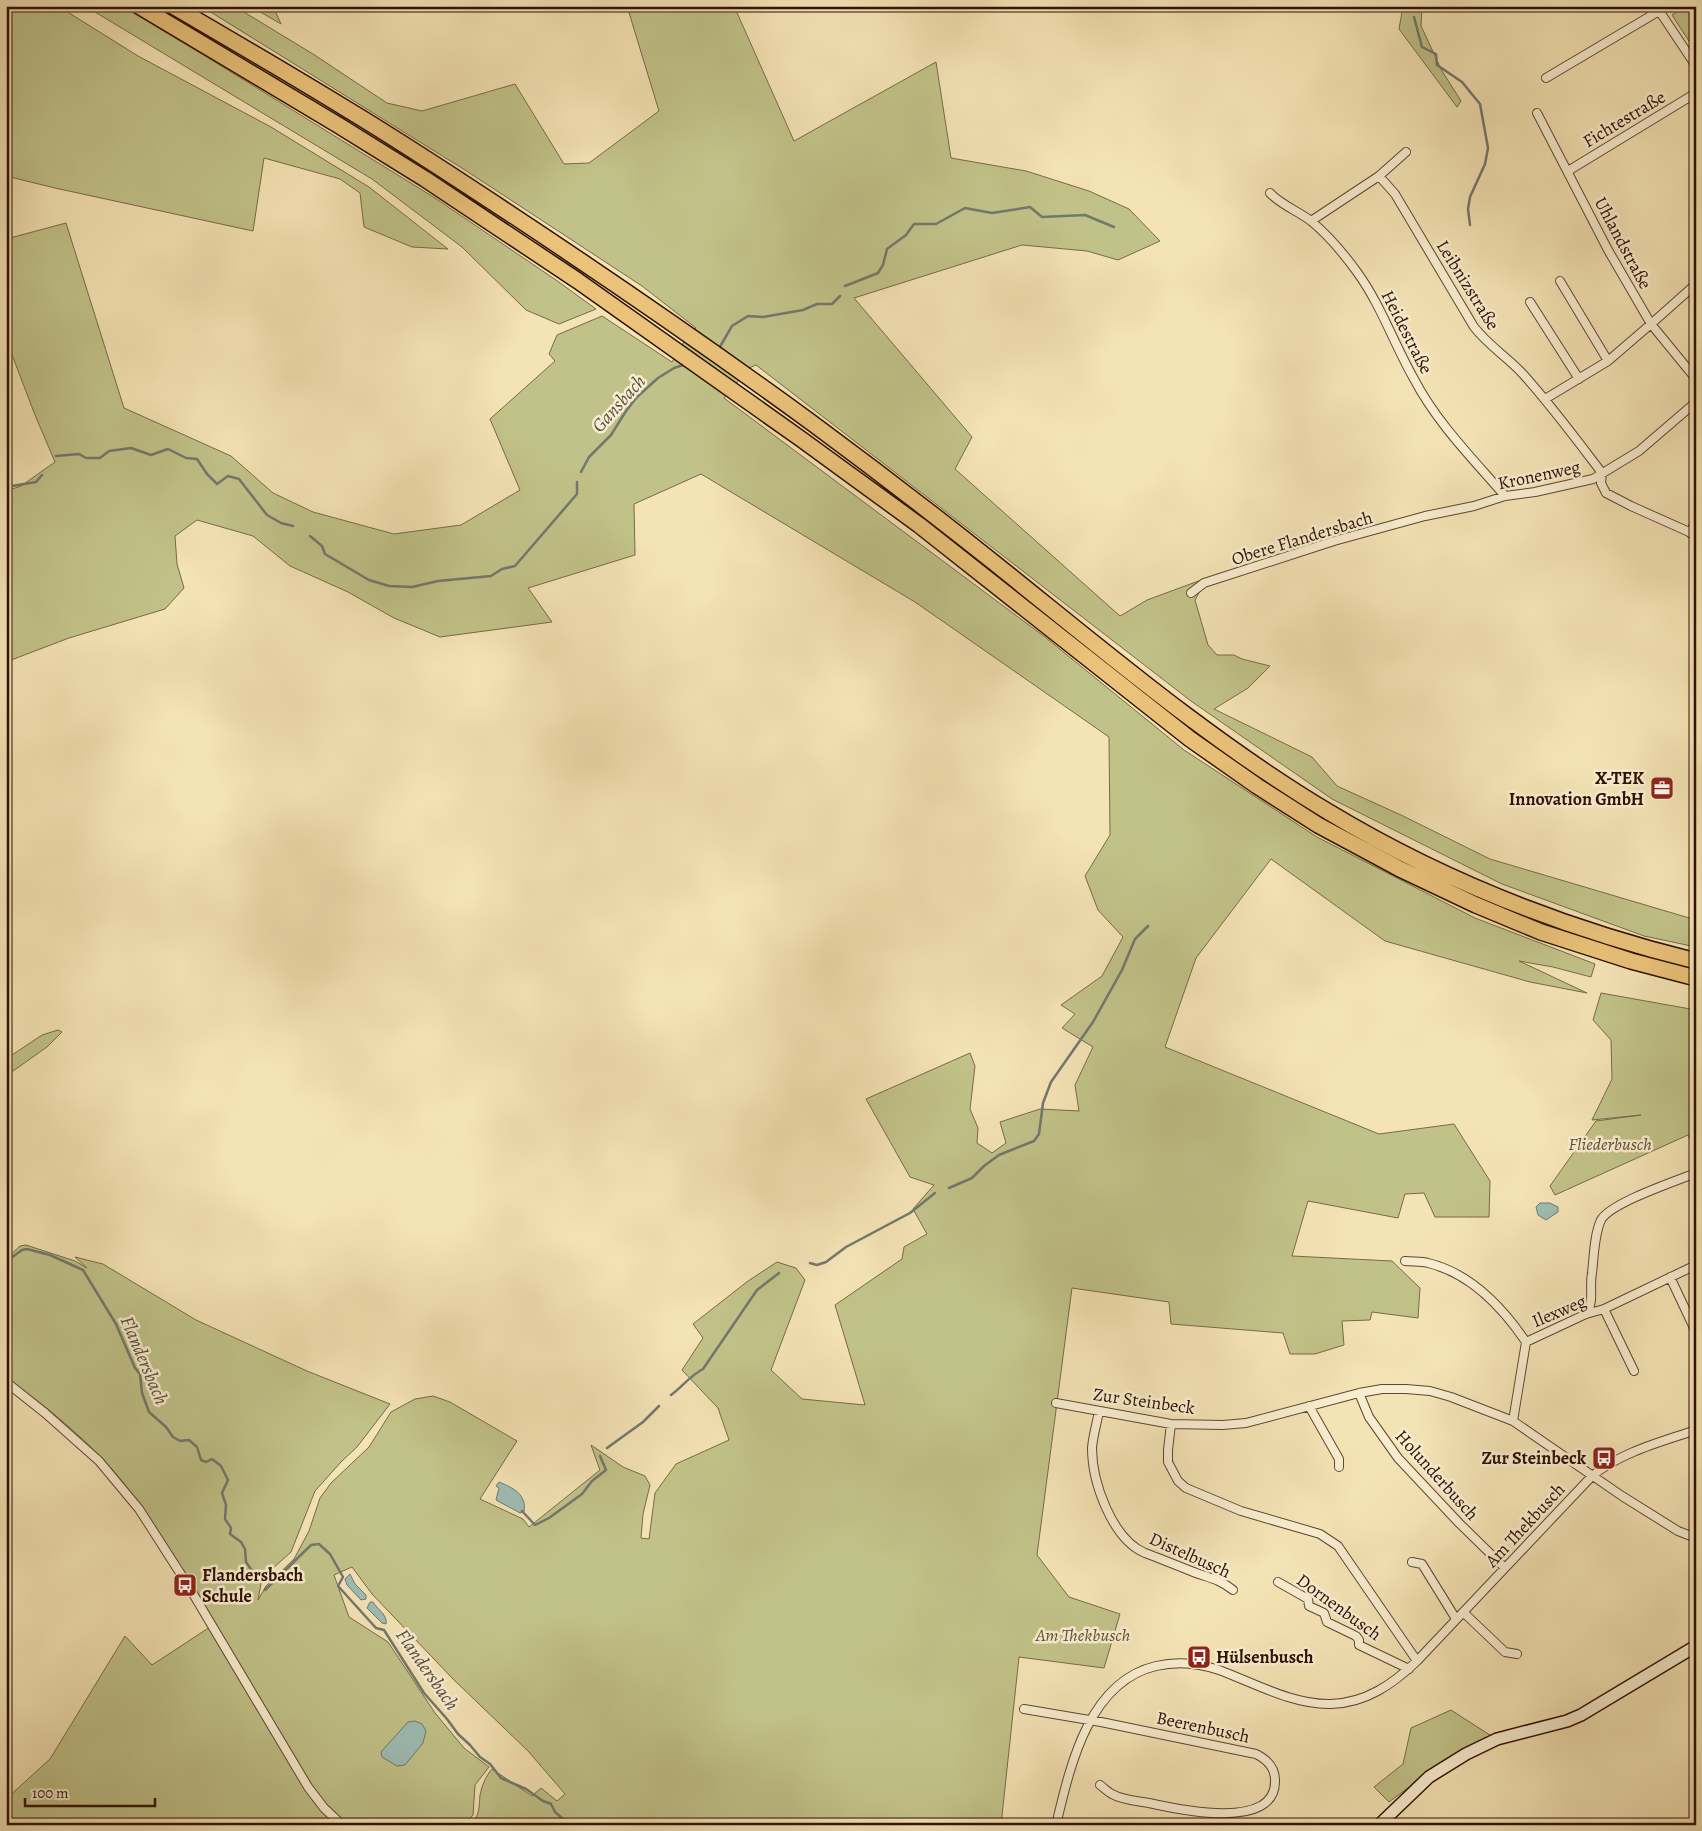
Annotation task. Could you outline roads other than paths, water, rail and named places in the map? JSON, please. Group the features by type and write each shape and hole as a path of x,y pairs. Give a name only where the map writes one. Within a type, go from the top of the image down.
{"highway":[{"path":"138,6 425,179 578,281 926,530 1190,739 1257,786 1318,824 1400,869 1476,905 1541,932 1696,978"},
{"path":"173,6 346,108 432,162 589,266 812,424 992,561 1199,726 1328,812 1406,855 1484,892 1636,946 1696,960"}],"main road":[{"path":"1379,1825 1429,1777 1450,1762 1497,1739 1560,1723 1581,1715 1696,1646"}],"street":[{"path":"1546,78 1658,9 1696,66"},
{"name":"Fichtestraße","path":"1568,171 1696,93"},
{"name":"Uhlandstraße","path":"1537,113 1608,250 1651,324 1696,379"},
{"path":"1310,221 1379,176 1406,152"},
{"name":"Leibnizstraße","path":"1379,176 1395,194 1474,328 1486,342 1518,369 1545,399 1602,473 1601,483 1606,493 1693,534"},
{"name":"Heidestraße","path":"1270,193 1310,221 1332,242 1357,271 1378,307 1414,380 1430,405 1447,429 1505,496"},
{"path":"1560,281 1608,360"},
{"path":"1545,399 1608,360 1696,284"},
{"path":"1530,302 1579,379"},
{"name":"Kronenweg","path":"1425,516 1474,506 1505,496 1593,479 1639,452 1696,402"},
{"name":"Obere Flandersbach","path":"1191,593 1199,586 1209,582 1334,541 1425,516"},
{"path":"1693,534 1696,522"},
{"path":"1586,1314 1592,1301 1591,1278 1598,1228 1604,1215 1610,1210 1643,1194 1696,1172"},
{"path":"1405,1261 1428,1263 1454,1272 1467,1279 1479,1288 1526,1342 1513,1421"},
{"name":"Ilexweg","path":"1526,1342 1586,1314 1604,1309 1696,1265"},
{"path":"1670,1277 1696,1332"},
{"name":"Ilexweg","path":"1604,1309 1634,1372"},
{"path":"6,1382 52,1418 99,1460 139,1509 187,1584 308,1787 324,1808 342,1825"},
{"name":"Zur Steinbeck","path":"1056,1402 1171,1424 1223,1425 1246,1423 1359,1392 1406,1389 1430,1391 1513,1421 1592,1476 1678,1531 1696,1538"},
{"name":"Holunderbusch","path":"1359,1392 1370,1417 1398,1458 1459,1523 1505,1568"},
{"path":"1310,1406 1339,1459 1339,1467"},
{"name":"Distelbusch","path":"1099,1411 1092,1446 1094,1473 1110,1515 1123,1536 1131,1544 1146,1553 1221,1581 1233,1590"},
{"path":"1171,1424 1168,1462 1178,1481 1196,1493 1241,1511 1320,1534 1338,1546 1417,1661"},
{"name":"Am Thekbusch","path":"1056,1825 1074,1758 1091,1720 1110,1693 1135,1673 1163,1664 1182,1663 1209,1667 1301,1701 1331,1704 1354,1701 1375,1694 1384,1689 1417,1661 1592,1476 1607,1465 1641,1450 1696,1430"},
{"path":"1412,1562 1422,1564 1456,1619"},
{"name":"Dornenbusch","path":"1278,1582 1308,1599 1310,1606 1324,1613 1328,1622 1356,1636 1359,1640 1359,1645 1409,1669"},
{"path":"1463,1612 1505,1652 1517,1654"},
{"path":"1024,1709 1091,1720"},
{"name":"Beerenbusch","path":"1091,1720 1256,1754 1269,1764 1274,1772 1275,1782 1274,1792 1265,1805 1252,1811 1223,1814 1195,1812 1113,1795 1100,1785"}],"water":[{"path":"1540,1203 1550,1203 1558,1207 1558,1212 1546,1220 1538,1215 1536,1207"},
{"path":"499,1482 514,1489 521,1496 524,1512 520,1513 496,1500 499,1488 496,1486"},
{"path":"350,1574 355,1584 366,1595 366,1599 361,1600 347,1585 345,1579"},
{"path":"370,1602 373,1602 384,1615 386,1624 382,1623 367,1608"},
{"path":"415,1721 422,1724 426,1731 423,1743 405,1765 397,1766 382,1757 381,1752 408,1722"}],"waterway":[{"path":"1414,17 1422,47 1436,54 1437,65 1462,82 1480,104 1488,148 1485,164 1470,197 1468,209 1470,225"},
{"name":"Gansbach","path":"845,286 878,273 883,265 887,249 906,235 914,224 936,224 965,208 992,213 1030,207 1042,217 1085,215 1114,227"},
{"name":"Gansbach","path":"718,350 732,326 748,316 763,317 803,310 817,304 832,304 840,296"},
{"name":"Gansbach","path":"581,472 589,457 611,435 637,397 658,378 674,368 686,364"},
{"name":"Gansbach","path":"56,456 79,454 86,458 100,458 109,451 131,448 151,455 168,449 186,458 197,459 207,474 217,484 228,476 239,479 267,515 281,523 293,526"},
{"name":"Gansbach","path":"6,487 36,482 42,475"},
{"name":"Gansbach","path":"310,536 322,546 325,554 369,580 389,586 412,587 438,581 491,576 502,569 515,566 577,494 577,482"},
{"path":"949,1188 972,1178 999,1155 1034,1141 1039,1134 1043,1103 1051,1082 1093,1022 1122,970 1135,939 1148,926"},
{"path":"810,1263 817,1265 826,1262 846,1247 910,1213 935,1193"},
{"name":"Flandersbach","path":"11,1258 22,1250 27,1249 50,1255 83,1270 116,1324 135,1368 140,1374 142,1393 149,1412 166,1427 173,1437 180,1441 189,1440 197,1447 201,1460 206,1462 212,1459 221,1466 228,1480 222,1493 226,1505 225,1519 231,1528 230,1534 241,1542 245,1549 246,1562 259,1581"},
{"path":"671,1395 694,1374 703,1369 757,1290 779,1273"},
{"path":"607,1448 643,1422 659,1406"},
{"path":"522,1511 535,1525 549,1518 582,1494 592,1481 606,1470 600,1456"},
{"name":"Flandersbach","path":"265,1590 311,1545 319,1544 330,1554 343,1577 338,1586 376,1628 384,1630 424,1693 458,1734 480,1757 490,1764 501,1778 526,1789 543,1801 551,1804 555,1812 570,1825"}],"place":[{"name":"X-TEK Innovation GmbH","path":"1662,788"},
{"name":"Zur Steinbeck","path":"1604,1458"},
{"name":"Flandersbach Schule","path":"185,1585"},
{"name":"Hülsenbusch","path":"1199,1657"}],"park label":[{"name":"Fliederbusch","path":"1610,1144"}]}
